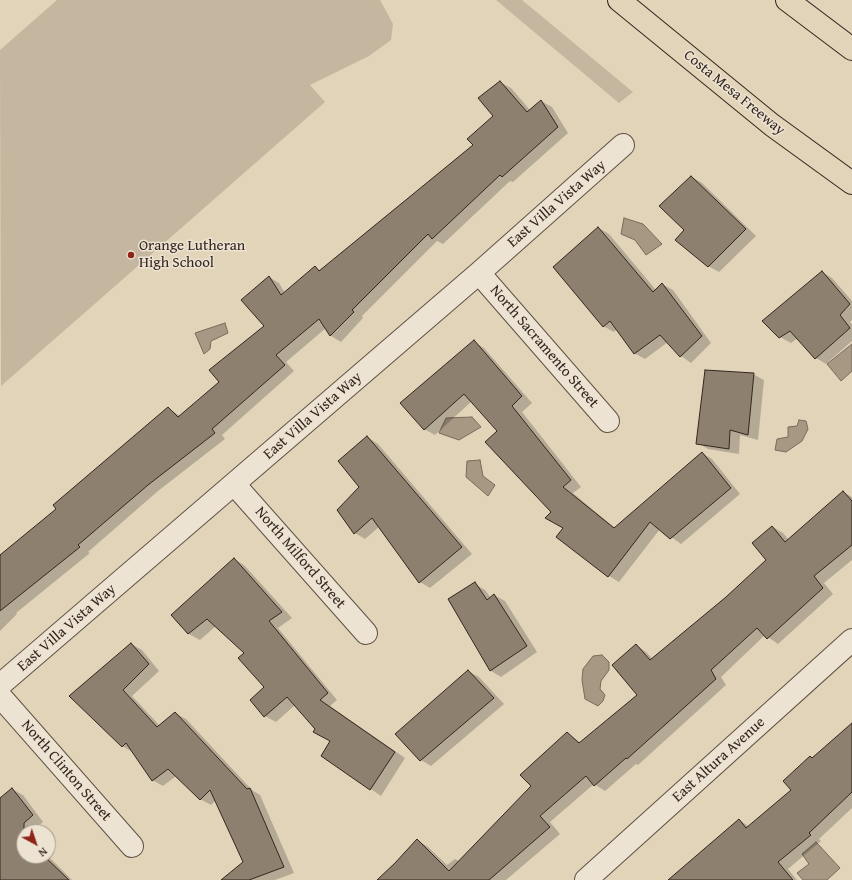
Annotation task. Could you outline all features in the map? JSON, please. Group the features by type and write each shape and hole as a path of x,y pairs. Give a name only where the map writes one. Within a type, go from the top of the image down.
{"highway":[{"name":"Costa Mesa Freeway","path":"620,0 772,125 852,183"},
{"path":"787,0 852,49"}],"street":[{"name":"East Villa Vista Way","path":"0,685 479,273 623,145"},
{"name":"North Sacramento Street","path":"479,273 608,421"},
{"name":"North Milford Street","path":"234,484 366,633"},
{"name":"East Altura Avenue","path":"586,880 852,640"},
{"name":"North Clinton Street","path":"0,696 132,846"}],"shaded area":[{"name":"Orange Lutheran High School","path":"57,0 380,0 393,24 391,40 369,56 310,85 325,102 1,386 0,50"},
{"path":"496,0 522,0 633,92 619,103"},
{"path":"624,218 643,224 662,244 646,255 635,240 621,234"},
{"path":"225,323 228,333 211,341 210,349 204,354 195,333"},
{"path":"852,344 852,371 841,381 827,364"},
{"path":"472,417 481,427 459,440 439,433 446,418"},
{"path":"799,420 806,421 808,429 802,441 786,452 775,450 777,439 788,437 788,427 797,426"},
{"path":"480,460 483,476 495,485 488,496 466,477 467,461"},
{"path":"602,655 609,662 609,670 601,681 600,689 605,695 603,701 598,706 585,699 582,680 583,669 593,656"},
{"path":"816,842 840,868 827,880 803,880 797,873 809,864 802,854"}],"building":[{"path":"500,81 527,112 541,100 558,127 502,177 500,175 432,239 428,234 352,310 354,312 330,336 319,319 276,355 285,365 212,429 215,433 148,485 78,545 80,547 0,611 0,555 56,509 53,505 168,407 178,417 219,382 209,370 264,326 241,300 269,276 281,295 315,266 319,271 473,145 467,139 493,116 478,98"},
{"path":"691,176 746,229 708,267 675,240 684,230 659,206"},
{"path":"598,227 653,292 662,283 702,336 680,357 660,335 634,354 610,321 603,327 553,267"},
{"path":"822,271 850,304 840,315 850,328 815,359 790,331 779,338 762,321"},
{"path":"474,340 522,396 512,406 571,480 563,487 614,528 702,452 731,488 670,539 650,522 608,577 556,537 563,528 545,518 551,512 485,442 497,431 464,394 424,430 400,403"},
{"path":"705,370 754,373 748,435 730,430 729,449 696,444"},
{"path":"367,436 462,547 419,583 372,518 354,534 337,510 359,487 338,461"},
{"path":"843,491 852,501 852,545 814,576 823,588 767,639 757,628 711,670 716,679 627,759 626,758 594,786 586,776 540,816 550,827 489,880 377,880 417,839 449,871 531,786 520,775 567,732 579,743 637,695 612,665 636,644 650,660 726,597 766,560 752,543 772,526 785,542"},
{"path":"234,558 282,612 269,621 328,693 320,700 395,752 370,790 321,756 330,741 313,732 315,729 287,697 264,717 250,700 264,687 238,658 244,653 207,619 188,634 171,615"},
{"path":"475,582 487,600 494,594 527,646 490,671 448,599"},
{"path":"131,643 149,664 123,690 157,727 175,712 247,789 250,788 284,867 249,880 221,880 243,862 210,790 200,800 168,769 152,781 126,743 122,747 69,696"},
{"path":"468,670 494,698 420,761 395,734"},
{"path":"852,723 852,792 809,833 811,835 778,862 793,880 668,880 739,819 746,828 791,790 783,781 810,756 812,758"},
{"path":"12,788 33,815 24,824 16,824 16,864 52,864 69,880 0,880 0,798"}],"place":[{"name":"Orange Lutheran High School","path":"131,255"}]}
